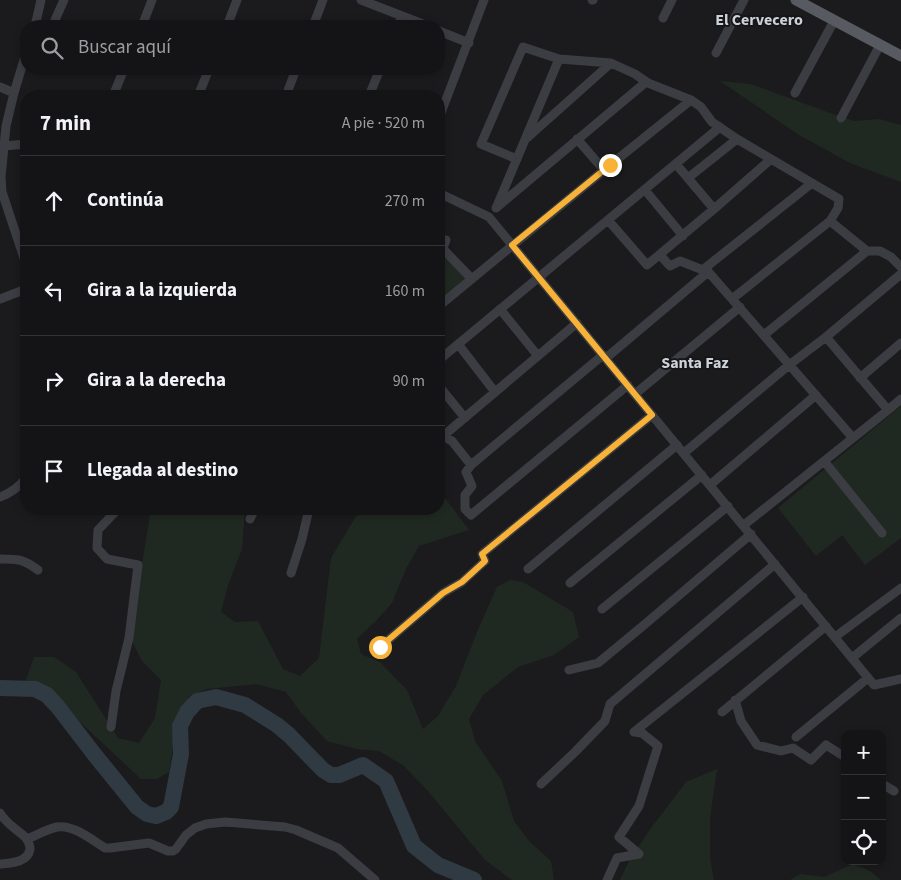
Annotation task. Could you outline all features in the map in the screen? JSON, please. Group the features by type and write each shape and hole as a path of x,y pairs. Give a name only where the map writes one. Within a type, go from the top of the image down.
{"main road":[{"path":"796,0 900,55"}],"street":[{"path":"36,20 41,0"},
{"path":"55,20 64,0"},
{"path":"144,20 152,0"},
{"path":"229,20 237,0"},
{"path":"315,20 323,0"},
{"path":"361,0 412,20"},
{"path":"445,103 484,0"},
{"path":"663,18 672,0"},
{"path":"716,53 744,0"},
{"path":"400,20 402,16"},
{"path":"795,93 834,21"},
{"path":"445,33 469,43"},
{"path":"840,118 880,45"},
{"path":"517,159 481,144 523,48 559,59 611,63 663,90 691,100 701,106 712,122 737,139 839,198 838,208 830,221 732,299"},
{"path":"494,222 496,208 559,59"},
{"path":"524,141 611,63"},
{"path":"20,73 3,126 4,146 1,177 2,192 20,239"},
{"path":"115,90 122,75"},
{"path":"200,90 207,75"},
{"path":"288,90 294,75"},
{"path":"371,90 378,75"},
{"path":"496,208 646,82"},
{"path":"0,87 14,93"},
{"path":"445,301 691,100"},
{"path":"445,355 720,127"},
{"path":"577,139 604,170"},
{"path":"688,178 737,139"},
{"path":"4,146 20,145"},
{"path":"608,220 647,265 771,159"},
{"path":"676,164 714,209"},
{"path":"812,183 705,268 853,438"},
{"path":"644,190 683,236"},
{"path":"445,198 489,216 871,681"},
{"path":"830,221 867,251 880,251 901,267"},
{"path":"764,335 867,251"},
{"path":"445,252 471,278"},
{"path":"660,255 670,266 680,261 708,272"},
{"path":"628,385 471,515 465,509 465,495 472,486 466,472 471,465 708,272"},
{"path":"684,452 901,274"},
{"path":"0,299 20,291"},
{"path":"635,394 740,307"},
{"path":"500,309 538,356"},
{"path":"445,433 577,324"},
{"path":"826,337 888,410"},
{"path":"860,378 901,343"},
{"path":"458,344 495,392"},
{"path":"445,393 465,418"},
{"path":"710,485 816,395"},
{"path":"744,526 901,399"},
{"path":"380,647 443,593 462,582 485,561 482,554 652,415"},
{"path":"445,438 452,441 471,465"},
{"path":"528,569 677,445"},
{"path":"824,461 882,533"},
{"path":"570,583 702,475"},
{"path":"0,497 20,485"},
{"path":"602,609 728,506"},
{"path":"111,727 116,690 129,638 138,565 107,560 97,548 98,530 112,515"},
{"path":"250,519 252,515"},
{"path":"291,573 308,515"},
{"path":"568,670 598,663 751,534"},
{"path":"0,560 18,559 28,562 38,570"},
{"path":"541,784 605,721 610,704 775,564"},
{"path":"835,637 901,588"},
{"path":"607,880 617,858 639,854 618,837 639,806 658,746 642,733 634,732 803,597"},
{"path":"852,658 901,618"},
{"path":"722,712 826,626"},
{"path":"796,736 871,681 901,680"},
{"path":"735,700 740,721 757,745 781,751 794,748 810,760 826,745 841,754"},
{"path":"886,786 894,791"},
{"path":"0,813 8,824 27,839 30,848 23,859 0,864"},
{"path":"27,839 58,827 68,827 105,848 149,843 168,851 173,851 186,835 195,828 206,824 226,822 285,827 338,848 375,880"}],"shaded area":[{"path":"720,81 751,84 854,121 879,119 901,125 901,182 850,163 799,135"},
{"path":"445,251 471,278 445,301"},
{"path":"901,406 901,538 865,565 842,535 816,556 778,508"},
{"path":"445,498 469,530 419,546 406,569 392,603 357,639 361,654 380,662 407,690 423,729 438,716 456,686 497,587 510,580 523,582 573,612 579,637 554,655 518,667 483,695 469,719 475,741 502,781 514,821 529,841 551,861 554,880 512,880 485,860 427,790 404,766 379,751 357,749 327,741 301,713 286,692 256,684 207,689 189,696 175,733 169,772 157,779 141,779 49,693 26,680 34,657 54,657 76,672 118,738 139,743 155,718 161,680 142,661 130,637 150,515 245,515 242,549 228,585 221,612 235,622 258,621 283,669 300,676 319,658 331,558 356,516 445,515"},
{"path":"717,769 710,818 710,858 714,880 620,880 629,861 648,832 686,782"},
{"path":"851,865 855,865 870,871 881,880 790,880 800,874 824,877"}],"waterway":[{"path":"0,688 35,689 47,695 137,807 147,814 156,816 166,812 171,807 181,754 180,726 187,712 197,701 216,697 245,705 277,725 323,770 331,775 339,775 363,765 386,781 414,846 438,865 474,880"}],"district":[{"name":"El Cervecero","path":"759,20"},
{"name":"Santa Faz","path":"695,363"}],"route":[{"path":"380,647 443,593 462,582 485,561 482,554 652,415 512,245 610,165"}]}
